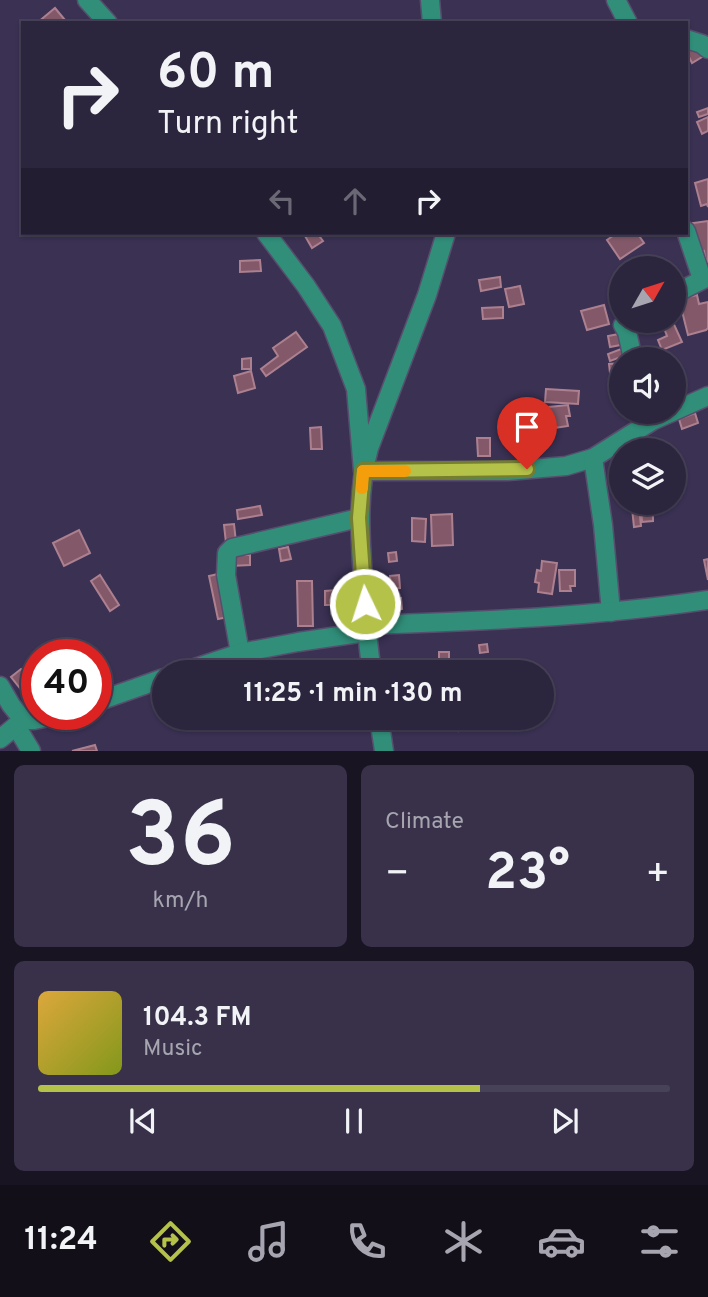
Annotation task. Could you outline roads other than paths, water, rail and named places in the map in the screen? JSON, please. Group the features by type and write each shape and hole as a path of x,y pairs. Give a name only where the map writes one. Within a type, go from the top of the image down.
{"street":[{"path":"87,0 106,21"},
{"path":"430,0 432,21"},
{"path":"616,0 627,21"},
{"path":"688,40 708,49"},
{"path":"268,235 332,326 356,389 363,471 359,518 370,660"},
{"path":"363,471 428,295 445,235"},
{"path":"686,288 706,279 688,235"},
{"path":"686,404 708,396"},
{"path":"363,471 508,471 566,466 593,458 640,424"},
{"path":"593,458 603,525 611,612"},
{"path":"240,653 226,575 227,553 232,548 359,518"},
{"path":"219,660 240,653 366,629 611,612 708,600"},
{"path":"112,696 152,682"},
{"path":"0,686 31,751"},
{"path":"0,739 19,723"},
{"path":"381,730 384,751"}]}
